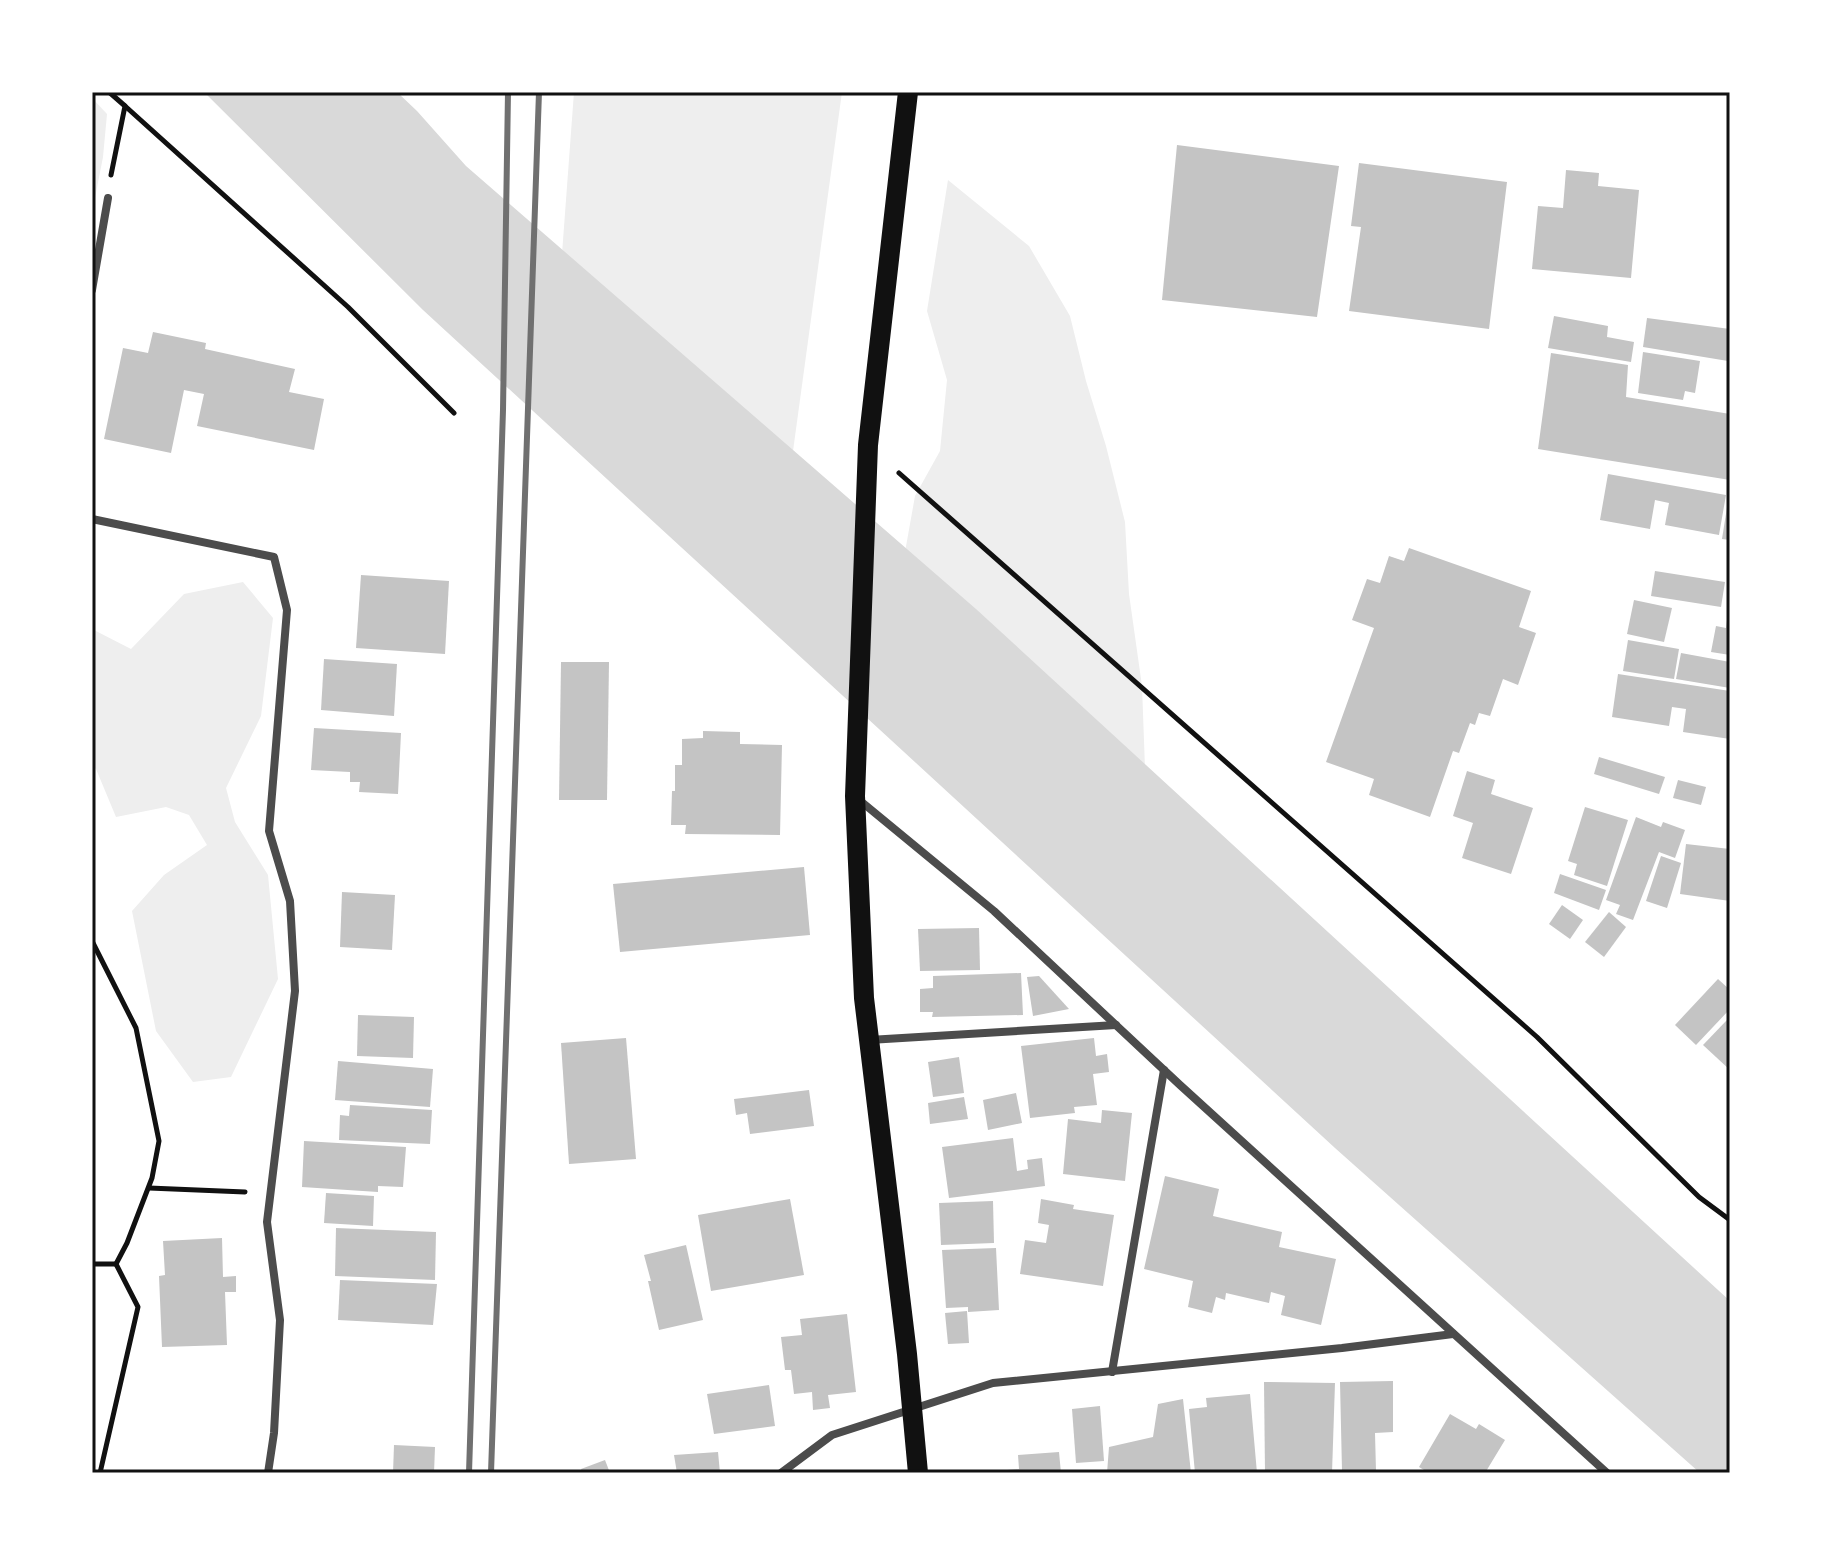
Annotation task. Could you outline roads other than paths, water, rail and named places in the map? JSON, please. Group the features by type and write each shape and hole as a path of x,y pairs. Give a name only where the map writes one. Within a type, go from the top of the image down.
{"main road":[{"path":"908,92 868,445 855,796 864,998 918,1473"}],"street":[{"path":"92,290 108,198"},
{"path":"92,519 274,557 287,610 269,831 290,901 295,991 267,1222 280,1320 274,1433 268,1473"},
{"path":"855,796 994,911 1607,1473"},
{"path":"869,1040 1116,1025"},
{"path":"1112,1372 1164,1070"},
{"path":"781,1473 832,1435 993,1383 1453,1334"}],"railway":[{"path":"469,1473 503,410 508,92"},
{"path":"491,1473 539,92"}]}
